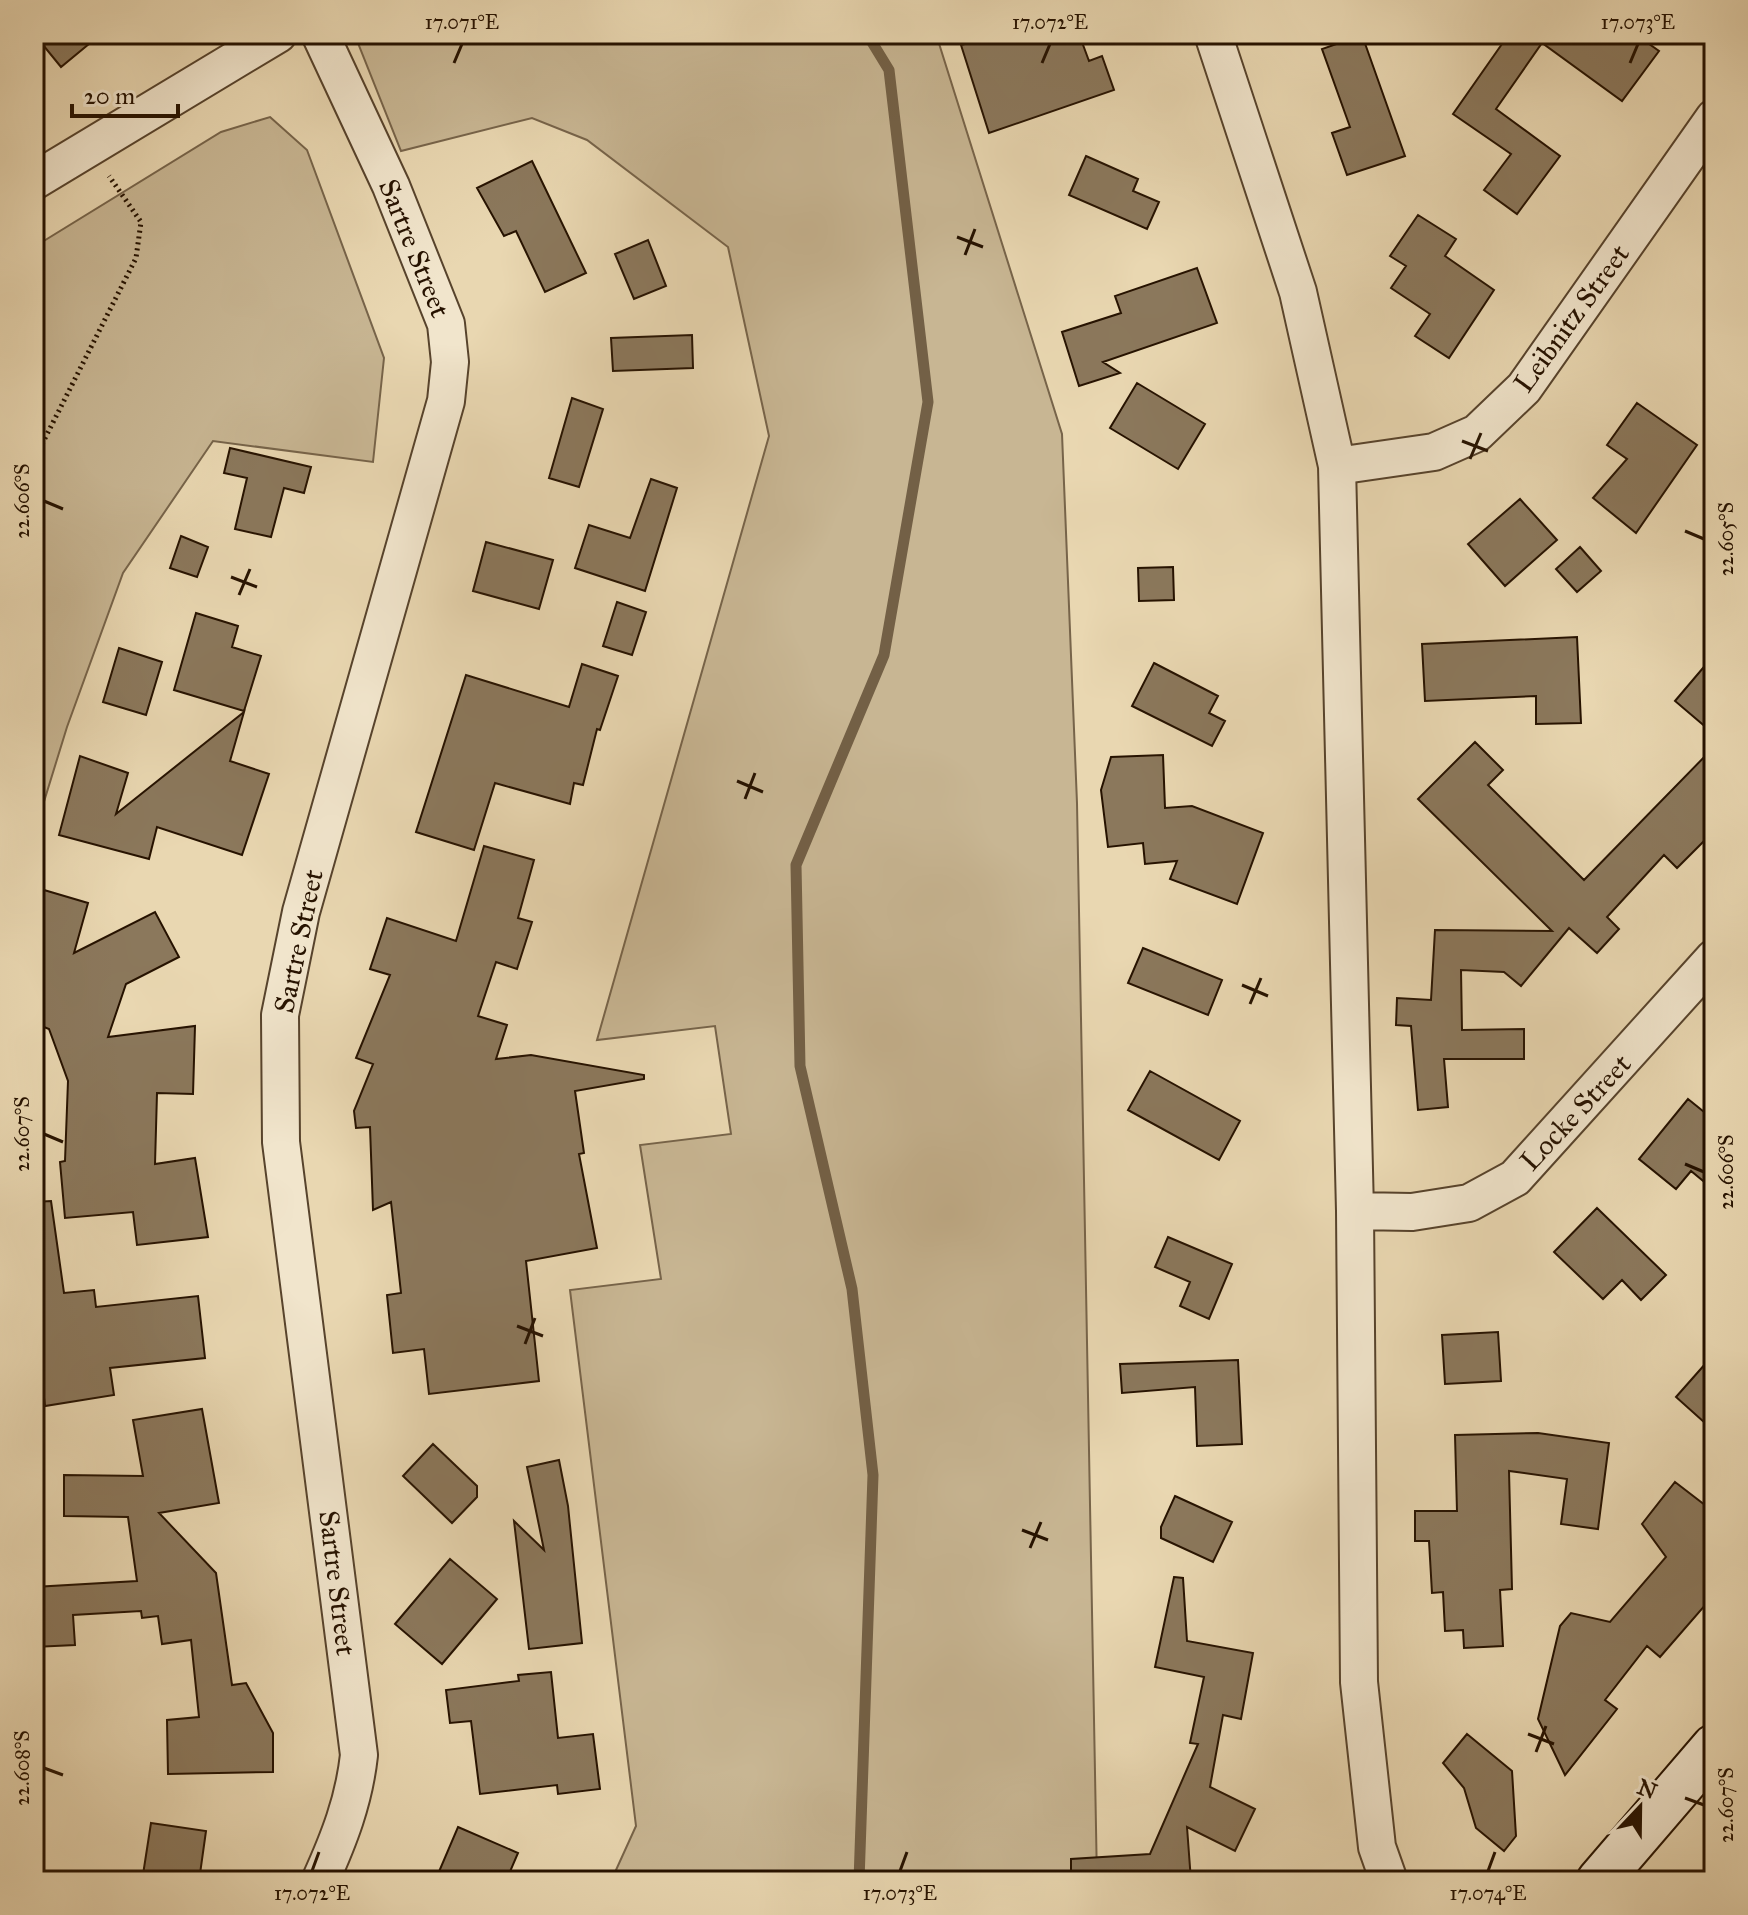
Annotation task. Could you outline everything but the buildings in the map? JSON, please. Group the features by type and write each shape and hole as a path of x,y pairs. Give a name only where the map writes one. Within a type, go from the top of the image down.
{"street":[{"path":"34,181 278,34"},
{"name":"Sartre Street","path":"320,34 391,186 446,324 450,362 446,401 301,912 280,1015 281,1142 359,1755 356,1790 346,1823 320,1881"},
{"path":"1213,34 1298,292 1337,466 1355,1211 1359,1682 1377,1847 1389,1881"},
{"name":"Leibnitz Street","path":"1337,466 1434,452 1477,433 1524,388 1714,118"},
{"name":"Locke Street","path":"1355,1211 1412,1212 1469,1203 1515,1178 1714,958"},
{"path":"1599,1881 1714,1747"}],"path":[{"path":"34,460 136,258 141,222 89,148"}],"shaded area":[{"path":"361,34 936,34 1062,434 1077,803 1097,1881 611,1881 636,1826 570,1290 661,1279 640,1145 731,1134 715,1026 597,1040 769,436 728,247 587,140 532,118 401,151 356,38"},
{"path":"270,117 307,150 384,358 373,462 213,441 123,573 67,727 34,834 34,247 221,132"}],"waterway":[{"path":"859,1881 873,1475 852,1289 800,1066 796,865 884,655 928,402 889,70 867,34"}]}
